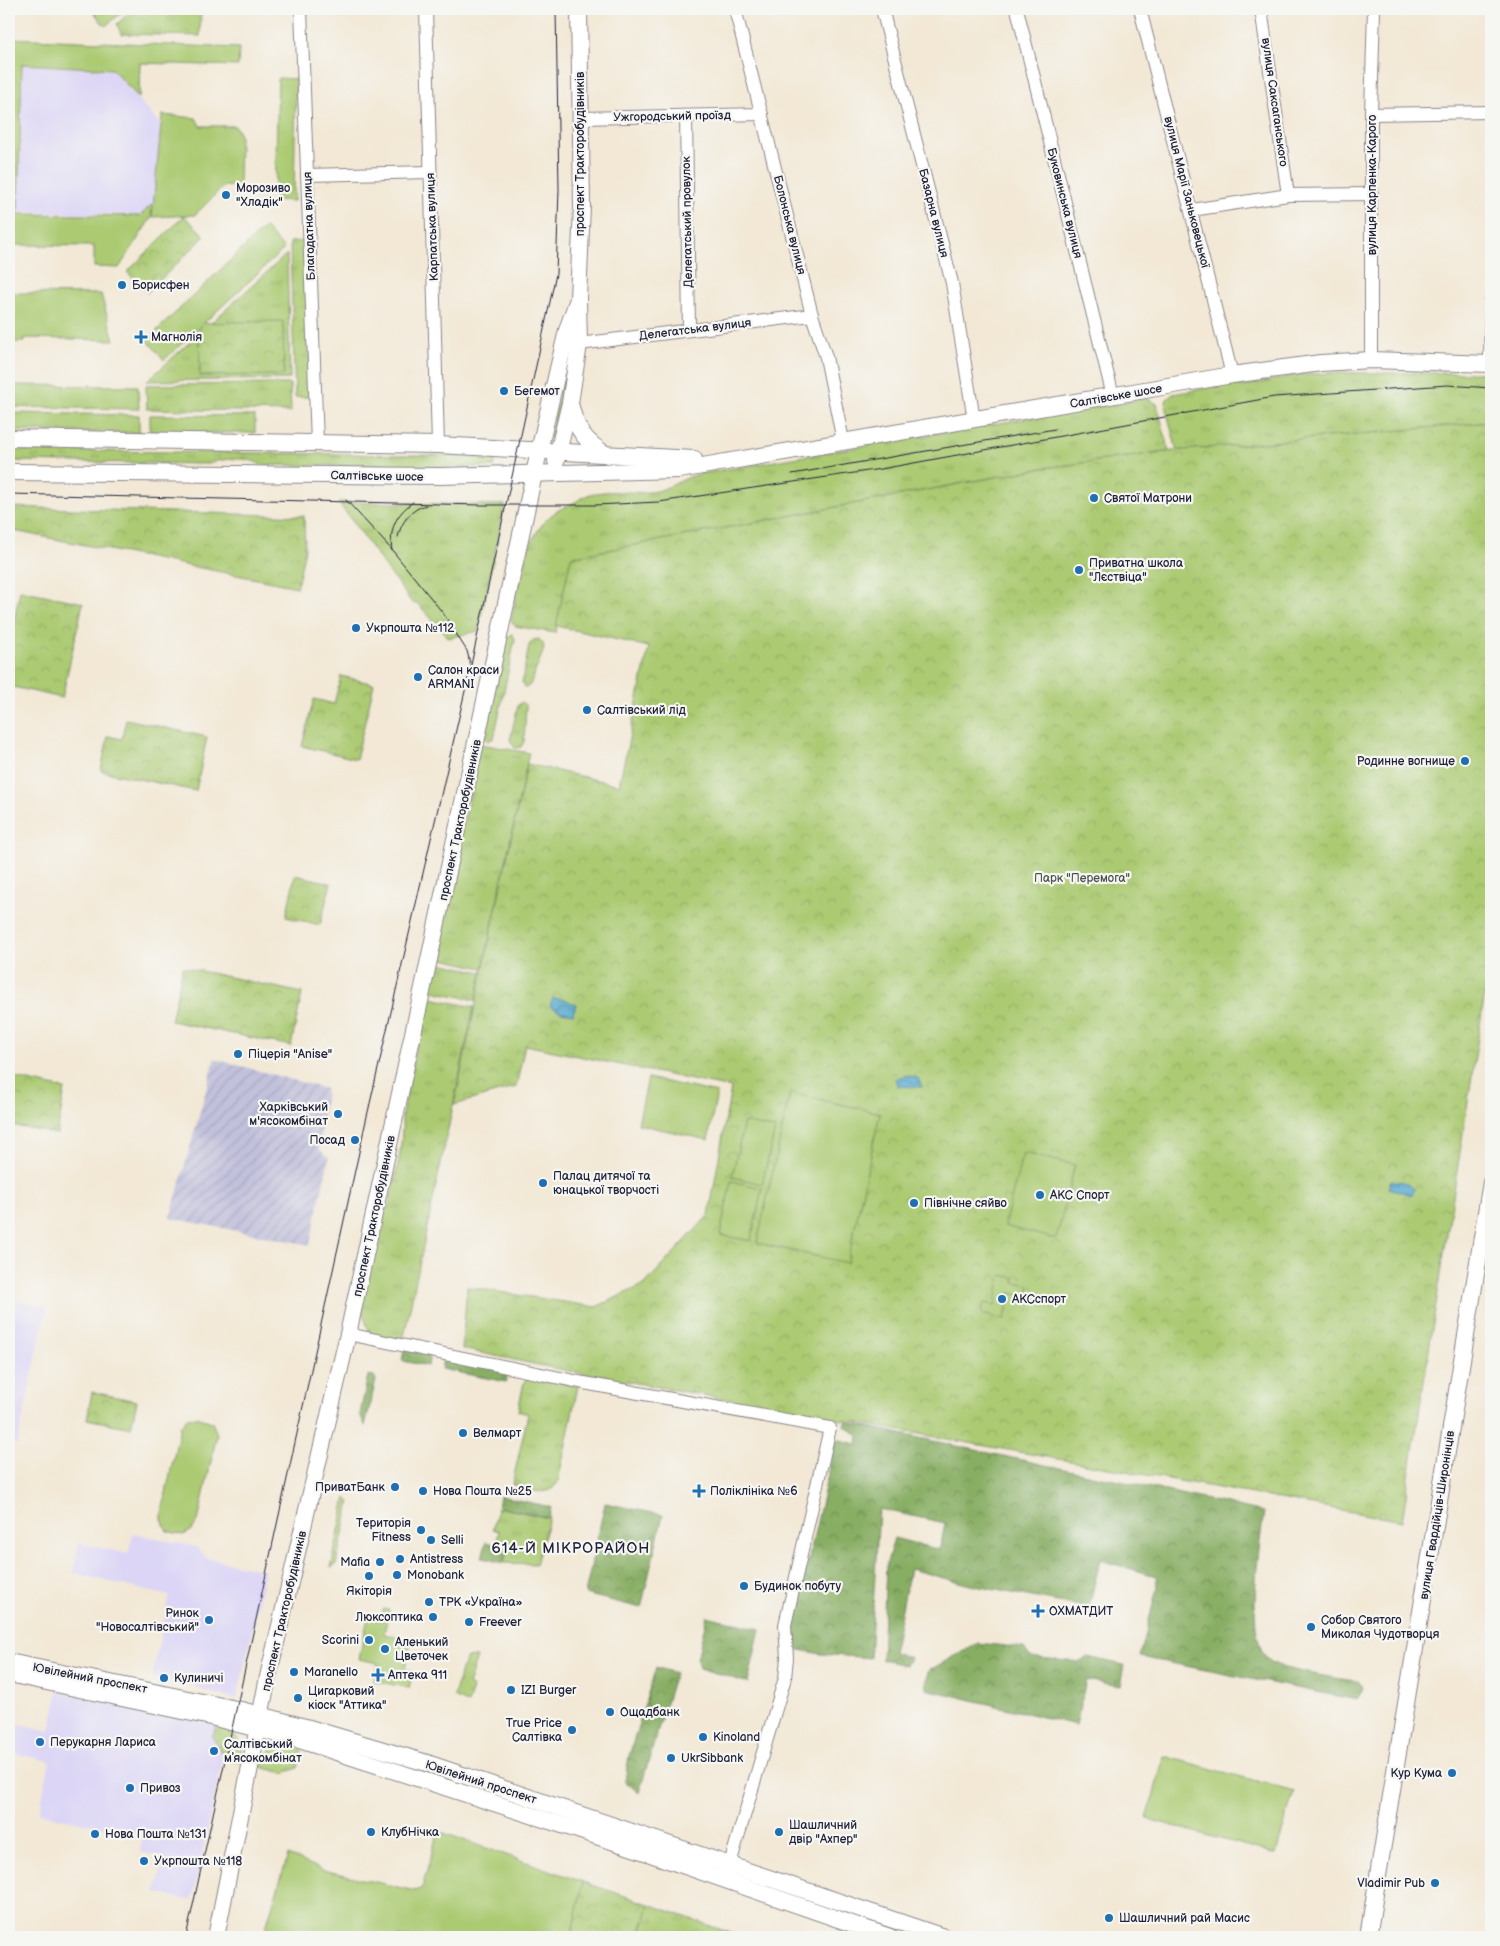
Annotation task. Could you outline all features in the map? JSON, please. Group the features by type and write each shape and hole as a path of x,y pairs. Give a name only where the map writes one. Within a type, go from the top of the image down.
{"main road":[{"name":"проспект Тракторобудівників","path":"216,1937 259,1721 348,1334 530,494 560,452 570,403 579,344 578,299 582,206 582,118 579,9"},
{"name":"проспект Тракторобудівників","path":"542,475 539,451 567,330 578,299"},
{"name":"Салтівське шосе","path":"9,472 440,476 542,475 679,470 1232,375 1321,363 1371,360 1491,364"},
{"path":"570,403 574,420 581,434 592,446 607,455"},
{"name":"Салтівське шосе","path":"9,438 438,445 607,455 744,460"},
{"name":"вулиця Гвардійців-Широнінців","path":"1368,1937 1491,1182"},
{"name":"Ювілейний проспект","path":"9,1662 259,1721 388,1767 635,1841 728,1873 944,1937"},
{"name":"Ювілейний проспект","path":"9,1674 259,1721"},
{"name":"Ювілейний проспект","path":"728,1873 890,1937"}],"street":[{"name":"Благодатна вулиця","path":"301,9 317,443"},
{"name":"Карпатська вулиця","path":"426,9 438,445"},
{"name":"Болонська вулиця","path":"734,9 812,315 826,357 843,441"},
{"name":"Базарна вулиця","path":"882,9 952,283 974,420"},
{"name":"Буковинська вулиця","path":"1017,9 1114,396"},
{"name":"вулиця Марії Заньковецької","path":"1140,9 1232,375"},
{"name":"вулиця Саксаганського","path":"1261,9 1288,195"},
{"name":"вулиця Карпенка-Карого","path":"1371,360 1371,114 1374,9"},
{"path":"1371,114 1491,112"},
{"name":"Ужгородський проїзд","path":"582,118 762,114"},
{"name":"Делегатський провулок","path":"686,116 689,328"},
{"path":"307,174 430,172"},
{"path":"1192,210 1288,195 1372,194"},
{"path":"1491,300 1491,364"},
{"name":"Делегатська вулиця","path":"579,344 689,328 812,315"},
{"path":"348,1334 584,1383 830,1428 785,1625 787,1658 785,1678 728,1873"}],"shaded area":[{"path":"23,65 112,70 160,124 153,203 140,215 19,212"},
{"path":"215,1059 326,1089 319,1149 329,1158 310,1245 170,1218"},
{"path":"9,1298 47,1307 17,1445 9,1443"},
{"name":"Ринок \"Новосалтівський\"","path":"133,1533 196,1547 208,1558 265,1571 237,1699 203,1691 194,1686 152,1677 169,1596 73,1573 79,1543 128,1554"},
{"name":"Привоз","path":"58,1692 229,1728 192,1901 156,1893 164,1857 140,1852 143,1836 39,1813 50,1761 12,1753 19,1724 50,1731"}],"green space":[{"path":"91,9 127,9 105,26"},
{"path":"133,9 201,9 200,36 121,34 117,24"},
{"path":"9,38 239,48 238,66 140,63 139,98 112,69 22,64 18,214 140,216 152,204 151,218 119,268 94,267 94,246 9,245"},
{"path":"278,78 296,79 294,201 275,200"},
{"path":"162,115 196,118 200,126 235,126 240,135 239,187 224,186 195,215 152,217"},
{"path":"184,216 205,236 147,293 127,272"},
{"path":"265,227 284,249 164,360 147,340"},
{"path":"306,241 312,397 295,397 290,242"},
{"path":"287,254 290,379 147,381"},
{"path":"9,293 101,294 114,340 25,338 25,342 9,342"},
{"path":"283,321 284,375 200,376 199,323"},
{"path":"568,354 572,355 554,439 550,438"},
{"path":"1332,373 1491,373 1491,422 1177,451 1165,405 1167,399 1173,394 1229,384 1244,386 1297,375"},
{"path":"290,384 291,412 147,409 146,385"},
{"path":"9,385 138,386 139,409 9,407"},
{"path":"1147,398 1157,404 1169,452 1044,468 571,557 555,633 515,626 511,621 524,563 536,534 544,523 558,510 589,495 606,492 656,491 699,474"},
{"path":"9,413 139,415 139,433 9,431"},
{"path":"150,415 255,416 255,433 150,432"},
{"name":"Парк \"Перемога\"","path":"1491,422 1491,955 1402,1521 553,1368 462,1349 467,1287 596,1307 645,1284 709,1215 731,1088 525,1045 516,1087 454,1105 527,764 619,785 649,647 556,626 571,557 1044,468 1173,451"},
{"path":"9,450 496,456 494,467 261,465 242,459 220,460 208,464 9,461"},
{"path":"338,502 505,505 478,631 449,638 417,603 412,603"},
{"path":"9,507 304,516 305,549 297,587 9,530"},
{"path":"20,590 83,603 62,698 9,686 9,649"},
{"path":"512,634 515,639 494,738 488,741 485,738 506,638"},
{"path":"539,639 543,643 544,649 530,685 525,688 522,682 529,645 533,640"},
{"path":"341,676 374,684 356,759 302,746 314,699 334,704"},
{"path":"522,702 526,706 524,742 521,747 515,748 510,740 518,705"},
{"path":"126,719 207,737 196,791 101,771 108,736 122,739"},
{"path":"481,744 529,753 483,968 434,957"},
{"path":"295,875 331,883 320,925 286,917"},
{"path":"434,962 482,972 476,1000 428,990"},
{"path":"183,967 302,993 291,1046 171,1021"},
{"path":"426,997 474,1007 403,1341 370,1334 360,1305 380,1208 388,1209 396,1174 402,1139 402,1115"},
{"path":"15,1078 65,1089 57,1134 9,1125"},
{"path":"648,1078 717,1093 708,1140 638,1124"},
{"path":"790,1093 880,1113 847,1263 757,1243"},
{"path":"744,1122 775,1129 762,1184 732,1177"},
{"name":"АКС Спорт","path":"1023,1153 1075,1165 1056,1239 1004,1226"},
{"path":"731,1181 762,1188 751,1241 720,1235"},
{"name":"АКСспорт","path":"1001,1275 1015,1278 1014,1282 1030,1285 1027,1296 1010,1293 1005,1319 981,1314 984,1303 995,1305"},
{"path":"404,1349 430,1354 428,1366 402,1361"},
{"path":"443,1358 508,1371 506,1382 441,1369"},
{"path":"368,1375 374,1376 376,1380 365,1426 360,1414"},
{"path":"529,1376 578,1386 558,1482 549,1490 543,1491 512,1485 528,1414 518,1411 524,1382"},
{"path":"92,1392 137,1401 131,1428 87,1419"},
{"path":"197,1417 212,1422 217,1434 198,1521 191,1531 183,1535 167,1531 162,1520 162,1512 180,1427 187,1418"},
{"path":"845,1422 1264,1512 1255,1591 1257,1634 1262,1650 1270,1661 1277,1665 1313,1674 1360,1682 1363,1688 1357,1700 1140,1657 1157,1588 1156,1576 1100,1560 1089,1608 970,1585 910,1569 893,1653 911,1658 906,1665 882,1660 886,1566 894,1538 940,1550 945,1523 879,1509 870,1658 821,1654 795,1649 791,1636 836,1439 857,1444 858,1435 845,1426"},
{"path":"500,1496 551,1507 549,1518 498,1507"},
{"path":"346,1498 350,1502 336,1565 331,1568"},
{"path":"605,1503 663,1515 641,1608 585,1594"},
{"path":"498,1507 549,1518 536,1564 504,1563 508,1547 496,1544 499,1531 493,1529"},
{"path":"486,1542 508,1547 504,1563 482,1558"},
{"name":"Аленький Цветочек","path":"383,1609 389,1610 384,1634 411,1640 405,1669 413,1671 409,1688 374,1681 378,1663 359,1659 368,1618 381,1621"},
{"path":"707,1616 760,1629 748,1683 699,1668 697,1659"},
{"path":"978,1643 1024,1648 1030,1657 1078,1662 1088,1657 1124,1665 1120,1686 1086,1680 1076,1725 926,1689 928,1671"},
{"path":"477,1657 468,1685 473,1688 468,1704 454,1697 461,1670 467,1658"},
{"path":"656,1667 675,1673 639,1793 625,1781 629,1756"},
{"path":"9,1724 16,1725 9,1766"},
{"path":"217,1727 224,1729 238,1739 242,1749 241,1763 225,1759 212,1736"},
{"path":"281,1745 302,1750 298,1768 284,1773 260,1767 271,1750"},
{"path":"1164,1756 1294,1791 1276,1854 1147,1819"},
{"path":"438,1831 583,1882 571,1937 295,1937 266,1927 288,1855 323,1870 415,1891 422,1888"},
{"path":"583,1882 649,1904 640,1937 571,1937"},
{"path":"649,1904 742,1937 640,1937"}],"water":[{"path":"553,998 566,1000 576,1005 573,1014 561,1012 550,1006"},
{"path":"905,1075 918,1078 922,1087 897,1086 895,1079"},
{"path":"1391,1180 1404,1182 1414,1189 1412,1195 1388,1188"}],"tram line":[{"path":"186,1937 365,1125 471,665 556,274 559,190 556,9"},
{"path":"9,494 482,505 595,505 659,502 881,469 1274,397 1447,385 1491,388"},
{"path":"792,474 1055,429"},
{"path":"346,500 392,550 443,613 467,651 470,663"},
{"path":"392,551 391,536 395,524 402,512 413,502"},
{"path":"398,537 402,526 411,513 426,505"}],"place":[{"name":"Морозиво \"Хладік\"","path":"226,195"},
{"name":"Борисфен","path":"122,285"},
{"name":"Магнолія","path":"141,337"},
{"name":"Бегемот","path":"504,391"},
{"name":"Святої Матрони","path":"1094,498"},
{"name":"Приватна школа \"Лєствіца\"","path":"1079,570"},
{"name":"Укрпошта №112","path":"356,628"},
{"name":"Салон краси ARMANI","path":"418,677"},
{"name":"Салтівський лід","path":"587,710"},
{"name":"Родинне вогнище","path":"1465,761"},
{"name":"Піцерія \"Anise\"","path":"238,1054"},
{"name":"Харківський м'ясокомбінат","path":"338,1114"},
{"name":"Посад","path":"355,1140"},
{"name":"Палац дитячої та юнацької творчості","path":"543,1183"},
{"name":"АКС Спорт","path":"1040,1195"},
{"name":"Північне сяйво","path":"914,1203"},
{"name":"АКСспорт","path":"1002,1299"},
{"name":"Велмарт","path":"463,1433"},
{"name":"ПриватБанк","path":"395,1487"},
{"name":"Нова Пошта №25","path":"423,1491"},
{"name":"Поліклініка №6","path":"699,1491"},
{"name":"Територія Fitness","path":"421,1530"},
{"name":"Selli","path":"431,1540"},
{"name":"Antistress","path":"400,1559"},
{"name":"Mafia","path":"380,1562"},
{"name":"Monobank","path":"397,1575"},
{"name":"Якіторія","path":"369,1576"},
{"name":"Будинок побуту","path":"744,1586"},
{"name":"ТРК «Україна»","path":"429,1602"},
{"name":"ОХМАТДИТ","path":"1038,1611"},
{"name":"Люксоптика","path":"433,1617"},
{"name":"Ринок \"Новосалтівський\"","path":"209,1620"},
{"name":"Freever","path":"469,1622"},
{"name":"Собор Святого Миколая Чудотворця","path":"1311,1627"},
{"name":"Scorini","path":"369,1640"},
{"name":"Аленький Цветочек","path":"385,1649"},
{"name":"Maranello","path":"294,1672"},
{"name":"Аптека 911","path":"378,1675"},
{"name":"Кулиничі","path":"164,1678"},
{"name":"IZI Burger","path":"511,1690"},
{"name":"Цигарковий кіоск \"Аттика\"","path":"298,1698"},
{"name":"Ощадбанк","path":"610,1712"},
{"name":"True Price Салтівка","path":"572,1730"},
{"name":"Kinoland","path":"703,1737"},
{"name":"Перукарня Лариса","path":"40,1742"},
{"name":"Салтівський мʼясокомбінат","path":"214,1751"},
{"name":"UkrSibbank","path":"671,1758"},
{"name":"Кур Кума","path":"1452,1773"},
{"name":"Привоз","path":"130,1788"},
{"name":"КлубНічка","path":"371,1832"},
{"name":"Шашличний двір \"Ахпер\"","path":"779,1832"},
{"name":"Нова Пошта №131","path":"95,1834"},
{"name":"Укрпошта №118","path":"144,1861"},
{"name":"Vladimir Pub","path":"1435,1883"},
{"name":"Шашличний рай Масис","path":"1109,1918"}],"district":[{"name":"614-Й МІКРОРАЙОН","path":"571,1548"}]}
